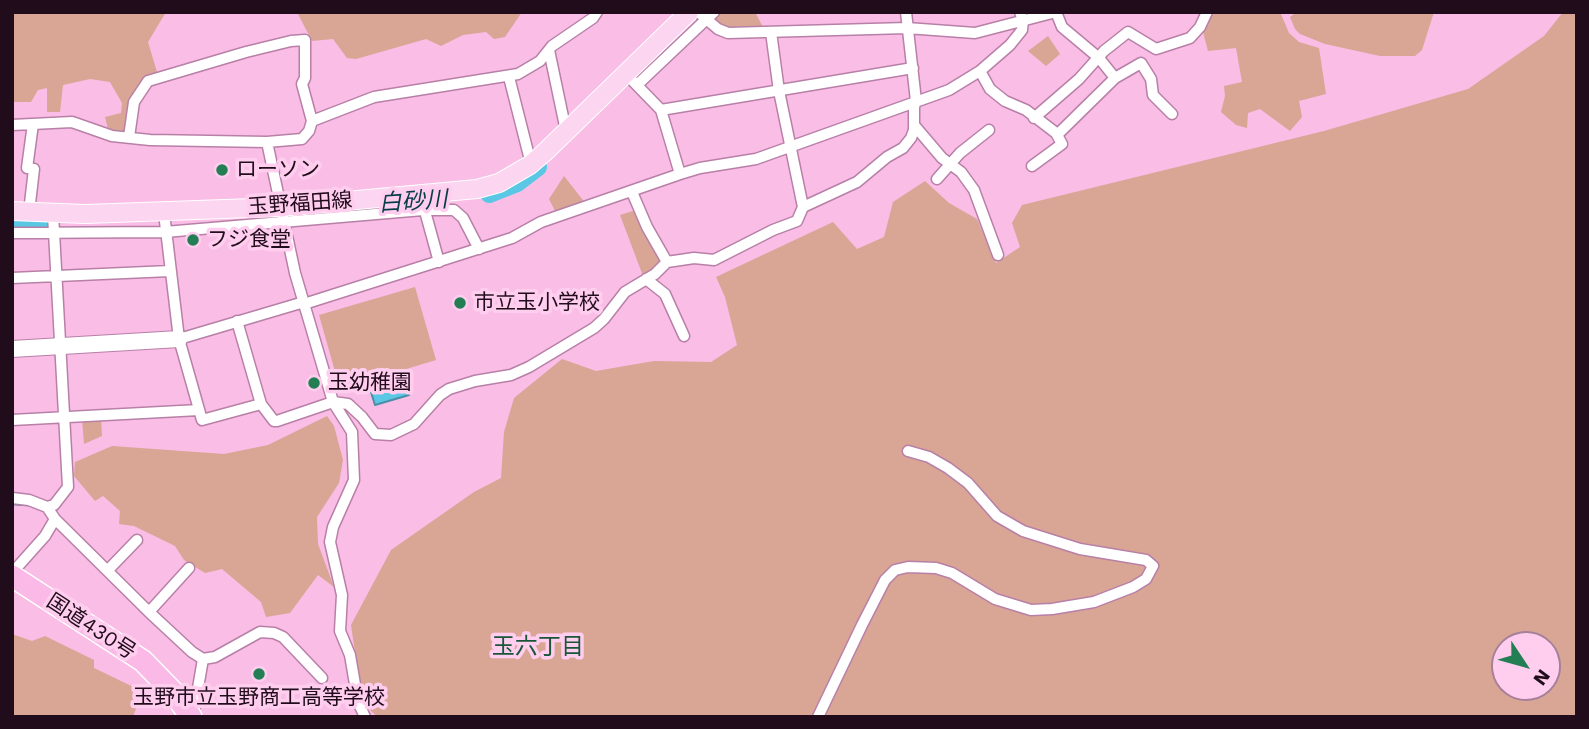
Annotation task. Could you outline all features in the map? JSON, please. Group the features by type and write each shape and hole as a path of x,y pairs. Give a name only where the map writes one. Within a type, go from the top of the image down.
{"highway":[{"name":"国道430号","path":"12,574 143,661 174,693 192,717"}],"main road":[{"name":"玉野福田線","path":"21,212 53,224 165,222 283,215 422,202 499,183 531,164 566,131 631,80 702,14"}],"street":[{"path":"312,121 374,97 518,74 540,61 549,50 593,18 597,12"},
{"path":"803,206 857,182 887,157 904,148 911,138 916,101 906,12"},
{"path":"702,14 718,29 728,33 907,28 975,33 1022,17 1056,12 1062,27 1099,58 1115,78"},
{"path":"1034,118 1079,79 1116,40 1128,32 1156,49 1190,38 1208,12"},
{"path":"12,349 179,339 512,239 541,222 680,174 700,168 746,162 949,90 980,71 1010,46 1022,30 1022,17"},
{"path":"237,321 261,404 274,421 333,402 348,404 375,434 391,435 414,424 440,395 449,389 488,378 512,375 529,367 579,338 604,319 625,292 667,262 694,258 714,260 797,221 803,206 779,90 771,32"},
{"path":"12,125 72,122 112,136 129,137 267,142 302,139 309,131 312,121 302,84 305,78 305,40 291,41 148,81 134,102 129,137"},
{"path":"549,50 566,131"},
{"path":"1057,135 1115,78 1141,63 1150,79 1153,94 1172,114"},
{"path":"661,110 913,68"},
{"path":"980,71 990,89 1005,101 1026,110 1057,135 1062,144 1032,166"},
{"path":"509,76 531,164"},
{"path":"631,80 661,110 680,174"},
{"path":"21,212 34,169 27,168 33,124"},
{"path":"914,125 942,158 961,172 974,190 998,255"},
{"path":"937,178 950,163 989,130"},
{"path":"267,142 304,303 333,402 352,432 354,480 333,527 330,542 342,595 340,631 350,655 358,702 365,717"},
{"path":"632,192 647,227 667,262"},
{"path":"439,262 422,202 454,210 463,218 479,249"},
{"path":"165,222 179,339 202,420 261,404"},
{"path":"12,233 53,224 68,487 54,505 47,507"},
{"path":"12,278 170,271"},
{"path":"646,279 665,294 684,335"},
{"path":"12,419 199,410"},
{"path":"818,717 885,580 895,570 908,567 936,568 952,573 995,599 1031,610 1094,602 1133,587 1146,579 1153,566 1146,560 1080,550 1023,531 996,516 968,483 948,468 929,457 908,451"},
{"path":"12,498 29,500 47,507 55,519 149,612 203,659 215,657 260,632 274,633 287,640 322,678"},
{"path":"12,574 45,536 55,519"},
{"path":"108,570 137,540"},
{"path":"149,612 189,568"},
{"path":"192,717 203,659"}],"shaded area":[{"path":"12,12 166,12 148,42 157,72 144,77 135,92 127,131 116,132 108,129 105,117 121,113 122,103 110,82 90,79 63,85 60,112 47,112 47,88 38,90 31,102 12,102"},
{"path":"297,12 522,12 505,37 494,39 486,32 463,35 441,46 426,39 356,59 347,58 333,39 312,41"},
{"path":"717,12 755,12 764,29 726,29 709,19"},
{"path":"1211,12 1281,14 1289,33 1299,42 1319,48 1326,94 1299,101 1302,117 1290,131 1260,109 1248,113 1247,128 1236,125 1221,112 1225,96 1224,86 1242,82 1236,48 1208,51 1203,32"},
{"path":"1297,12 1434,12 1422,50 1415,56 1380,56 1325,44 1300,34 1290,17"},
{"path":"1563,12 1577,12 1577,717 378,717 370,710 358,673 351,625 391,550 474,492 501,478 504,432 514,398 562,359 596,371 654,361 711,362 737,345 725,297 716,277 833,222 857,249 884,237 893,202 925,181 949,203 977,219 996,263 1020,247 1012,223 1022,205 1324,131 1468,89 1544,36"},
{"path":"1048,36 1060,54 1046,66 1028,51"},
{"path":"564,176 586,204 556,213 549,199"},
{"path":"636,210 663,260 643,276 620,215"},
{"path":"415,287 436,360 340,389 319,315"},
{"path":"327,416 334,426 343,460 339,483 317,517 318,544 334,587 318,575 290,613 266,617 261,602 222,569 205,573 184,560 175,546 134,526 119,524 120,511 103,496 95,501 74,476 75,462 112,446 224,454 268,445"},
{"path":"101,418 102,436 84,444 82,419"},
{"path":"12,634 32,641 45,636 94,660 94,668 150,695 149,699 139,700 133,717 12,717"}],"water":[{"path":"404,379 409,395 375,405 370,389"}],"waterway":[{"name":"白砂川","path":"489,194 517,183 538,167"},
{"name":"白砂川","path":"12,220 49,221"},
{"path":"12,504 27,505"}],"place":[{"name":"ローソン","path":"222,170"},
{"name":"フジ食堂","path":"193,240"},
{"name":"市立玉小学校","path":"460,303"},
{"name":"玉幼稚園","path":"314,383"},
{"name":"玉野市立玉野商工高等学校","path":"259,674"}],"district":[{"name":"玉六丁目","path":"538,647"}]}
